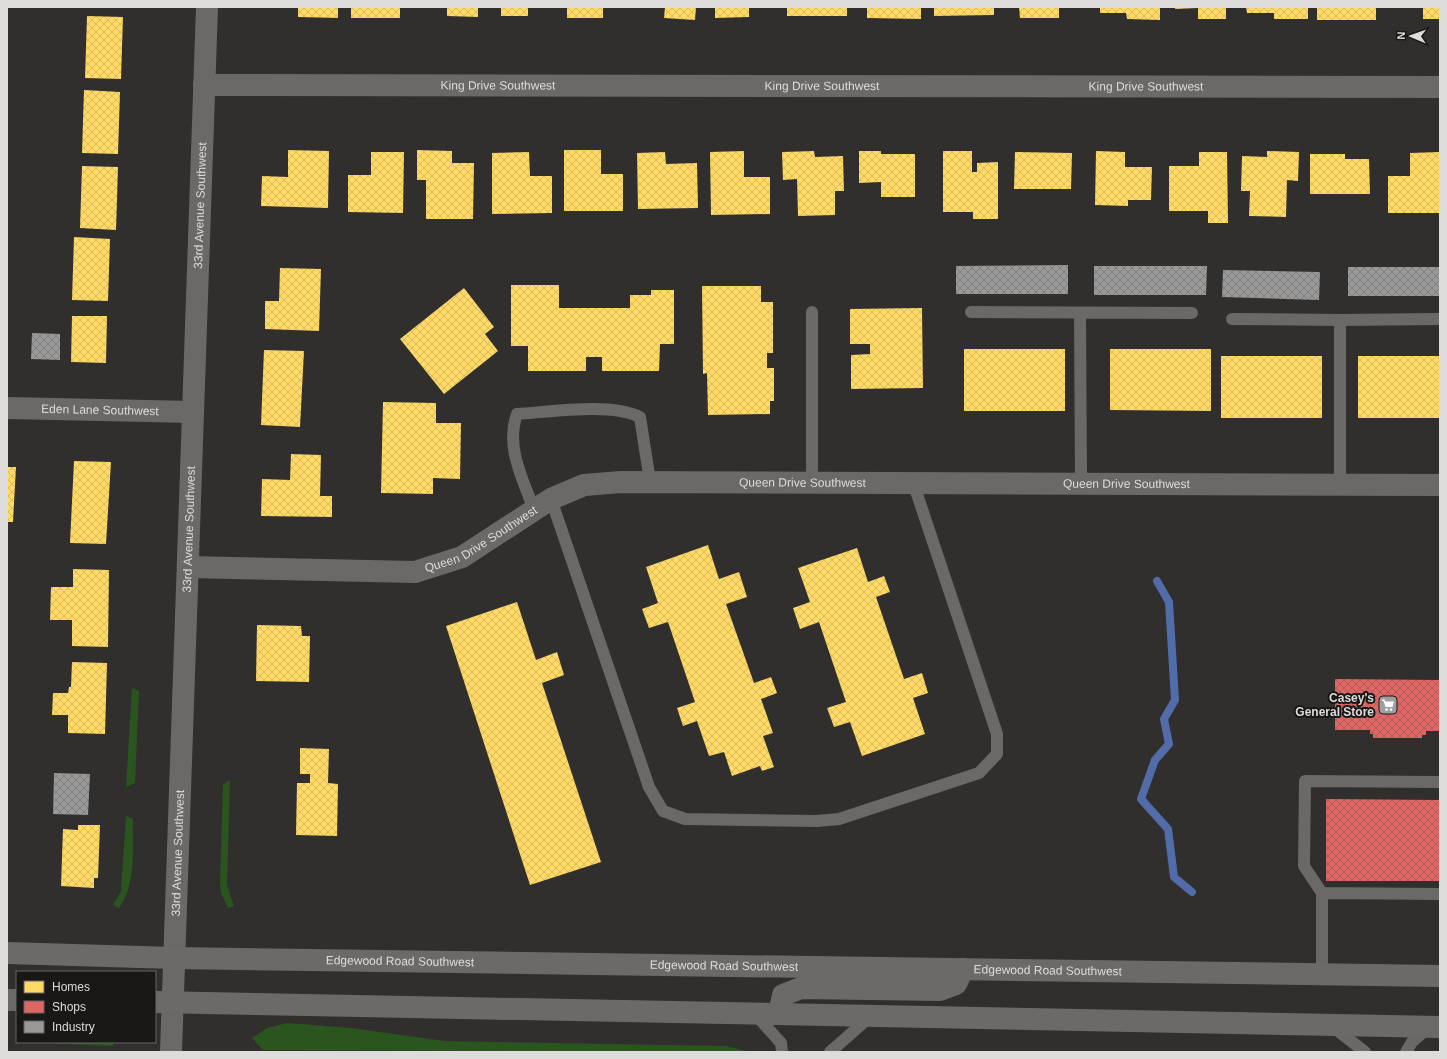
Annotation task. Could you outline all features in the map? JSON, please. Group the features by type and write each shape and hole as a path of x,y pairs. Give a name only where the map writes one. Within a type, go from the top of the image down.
{"main road":[{"name":"Edgewood Road Southwest","path":"7,953 174,958 1440,976"},
{"path":"779,1014 783,995 801,988 940,990 956,984 963,969"},
{"path":"164,1002 1434,1027"}],"street":[{"name":"33rd Avenue Southwest","path":"170,1052 164,1002 174,958 207,7"},
{"name":"King Drive Southwest","path":"204,85 1440,87"},
{"name":"Eden Lane Southwest","path":"7,408 193,412"},
{"name":"Queen Drive Southwest","path":"188,567 415,572 462,557 543,505 584,485 650,481 1440,485"}],"lane":[{"path":"812,312 812,482"},
{"path":"971,312 1192,313"},
{"path":"1080,313 1081,482"},
{"path":"1232,319 1440,319"},
{"path":"1340,320 1340,484"},
{"path":"650,481 640,417 630,412 599,409 517,414 512,428 513,453 543,505 649,787 663,812 685,818 817,821 839,819 979,773 996,754 997,734 913,482"},
{"path":"1322,974 1322,893 1304,866 1305,781 1440,782"},
{"path":"1322,893 1440,894"},
{"path":"754,1014 781,1043 782,1052"},
{"path":"830,1052 872,1016"},
{"path":"1331,1025 1365,1052"},
{"path":"1406,1052 1412,1042 1434,1027"}],"green space":[{"path":"132,688 139,691 135,783 126,787"},
{"path":"230,780 227,885 234,906 228,908 221,893 220,884 223,784"},
{"path":"126,816 133,819 133,853 129,888 119,908 113,905 121,891"},
{"path":"287,1023 351,1028 444,1041 727,1046 749,1052 263,1050 252,1038 267,1028"},
{"path":"49,1043 113,1043 113,1046"}],"building: Homes":[{"path":"298,7 338,7 338,18 298,17"},
{"path":"351,7 400,7 400,18 351,18"},
{"path":"447,7 478,7 478,17 447,16"},
{"path":"501,7 528,7 528,16 501,16"},
{"path":"567,7 603,7 603,18 567,18"},
{"path":"665,7 696,7 695,20 664,18"},
{"path":"715,7 749,7 749,17 715,18"},
{"path":"787,7 847,7 847,16 787,16"},
{"path":"867,7 921,7 921,19 867,18"},
{"path":"934,7 994,7 994,15 934,16"},
{"path":"1019,7 1059,7 1059,18 1020,18"},
{"path":"1100,7 1160,7 1160,20 1127,19 1126,13 1100,13"},
{"path":"1175,7 1226,7 1226,19 1198,19 1198,8 1175,9"},
{"path":"1246,7 1308,7 1308,19 1274,19 1274,13 1247,13"},
{"path":"1317,7 1376,7 1376,20 1317,20"},
{"path":"1423,7 1440,7 1440,19 1423,19"},
{"path":"87,16 123,17 121,79 85,78"},
{"path":"84,90 120,92 118,154 82,153"},
{"path":"288,150 329,151 328,208 261,206 262,176 288,177"},
{"path":"417,150 452,151 452,163 474,163 473,219 426,219 426,180 417,180"},
{"path":"564,150 601,150 601,174 623,174 623,211 564,211"},
{"path":"744,151 744,177 770,177 770,214 711,215 710,152"},
{"path":"814,151 815,157 843,156 844,191 835,191 835,215 798,216 797,179 783,180 782,152"},
{"path":"859,151 881,151 881,154 915,154 915,197 881,197 881,182 859,183"},
{"path":"943,151 972,151 972,172 977,172 977,163 998,162 998,219 973,219 973,212 943,212"},
{"path":"1096,151 1125,152 1125,167 1152,167 1151,200 1128,200 1128,206 1095,205"},
{"path":"1267,151 1299,152 1298,181 1287,180 1286,217 1249,216 1250,191 1241,191 1242,156 1267,157"},
{"path":"371,152 404,152 403,213 348,212 348,175 371,175"},
{"path":"529,152 530,176 552,176 552,213 492,214 492,153"},
{"path":"665,152 666,164 697,163 698,208 638,209 637,153"},
{"path":"1015,152 1072,153 1071,189 1014,189"},
{"path":"1199,152 1227,152 1228,223 1208,223 1208,211 1169,211 1169,166 1199,166"},
{"path":"1440,152 1440,213 1388,213 1388,176 1410,176 1410,153"},
{"path":"1310,154 1345,154 1345,159 1369,159 1370,194 1310,194"},
{"path":"82,166 118,167 116,230 80,228"},
{"path":"74,237 110,239 108,301 72,300"},
{"path":"280,268 321,269 319,331 265,329 265,301 279,301"},
{"path":"511,285 559,285 559,308 630,308 630,295 651,295 651,290 674,290 674,344 660,344 659,371 602,371 602,357 586,357 586,371 528,371 528,346 511,346"},
{"path":"702,286 761,286 761,302 773,302 773,353 767,353 767,368 774,368 774,401 770,401 770,414 708,415 707,373 703,374"},
{"path":"464,288 494,327 485,334 498,351 444,394 400,339"},
{"path":"922,308 923,388 851,389 851,355 870,354 870,344 850,344 850,309"},
{"path":"72,316 107,316 106,363 71,362"},
{"path":"964,349 1065,349 1065,411 964,411"},
{"path":"1110,349 1211,349 1211,411 1110,410"},
{"path":"264,350 304,351 300,427 261,425"},
{"path":"1221,356 1322,356 1322,418 1221,418"},
{"path":"1358,356 1440,356 1440,418 1358,418"},
{"path":"383,402 436,403 436,423 461,423 460,479 433,478 433,494 381,493"},
{"path":"291,454 321,455 320,496 332,496 332,517 261,516 262,479 290,480"},
{"path":"74,461 111,462 106,544 70,543"},
{"path":"7,467 16,467 13,522 7,522"},
{"path":"708,545 719,579 739,572 747,597 726,604 754,683 771,677 777,693 761,699 773,733 763,736 774,767 762,771 760,766 732,776 724,752 709,756 697,721 683,726 677,708 695,702 668,622 649,628 642,609 658,603 646,567"},
{"path":"857,548 868,582 884,576 890,592 876,597 904,679 922,673 928,693 913,698 925,734 862,756 850,722 834,727 827,708 846,702 819,622 800,629 793,608 810,602 798,568"},
{"path":"73,569 109,570 108,647 72,646 72,620 50,620 51,587 73,587"},
{"path":"517,602 536,660 557,652 564,675 542,683 601,862 530,885 446,626"},
{"path":"257,625 301,626 302,636 310,636 309,682 256,681"},
{"path":"72,662 107,663 105,734 68,733 68,715 52,715 53,693 68,693 69,687 71,687"},
{"path":"300,748 329,749 328,783 338,784 337,836 296,835 297,783 310,783 310,774 300,774"},
{"path":"78,825 100,825 98,878 94,878 94,888 61,886 63,829 78,830"}],"building: Shops":[{"name":"Casey's General Store","path":"1335,679 1440,680 1440,731 1426,731 1426,735 1422,735 1422,738 1373,738 1373,734 1370,734 1370,730 1335,730"},
{"path":"1326,799 1440,800 1440,881 1326,881"}],"building: Industry":[{"path":"1068,265 1068,294 956,294 956,266"},
{"path":"1094,266 1207,266 1206,295 1094,295"},
{"path":"1348,267 1440,267 1440,296 1348,296"},
{"path":"1223,270 1320,272 1319,300 1222,297"},
{"path":"32,333 60,334 60,360 31,359"},
{"path":"54,773 90,774 88,815 53,814"}],"waterway":[{"path":"1157,581 1169,602 1175,700 1164,719 1169,744 1155,760 1141,799 1168,829 1174,877 1192,892"}],"place":[{"name":"Casey's General Store","path":"1388,705"}]}
